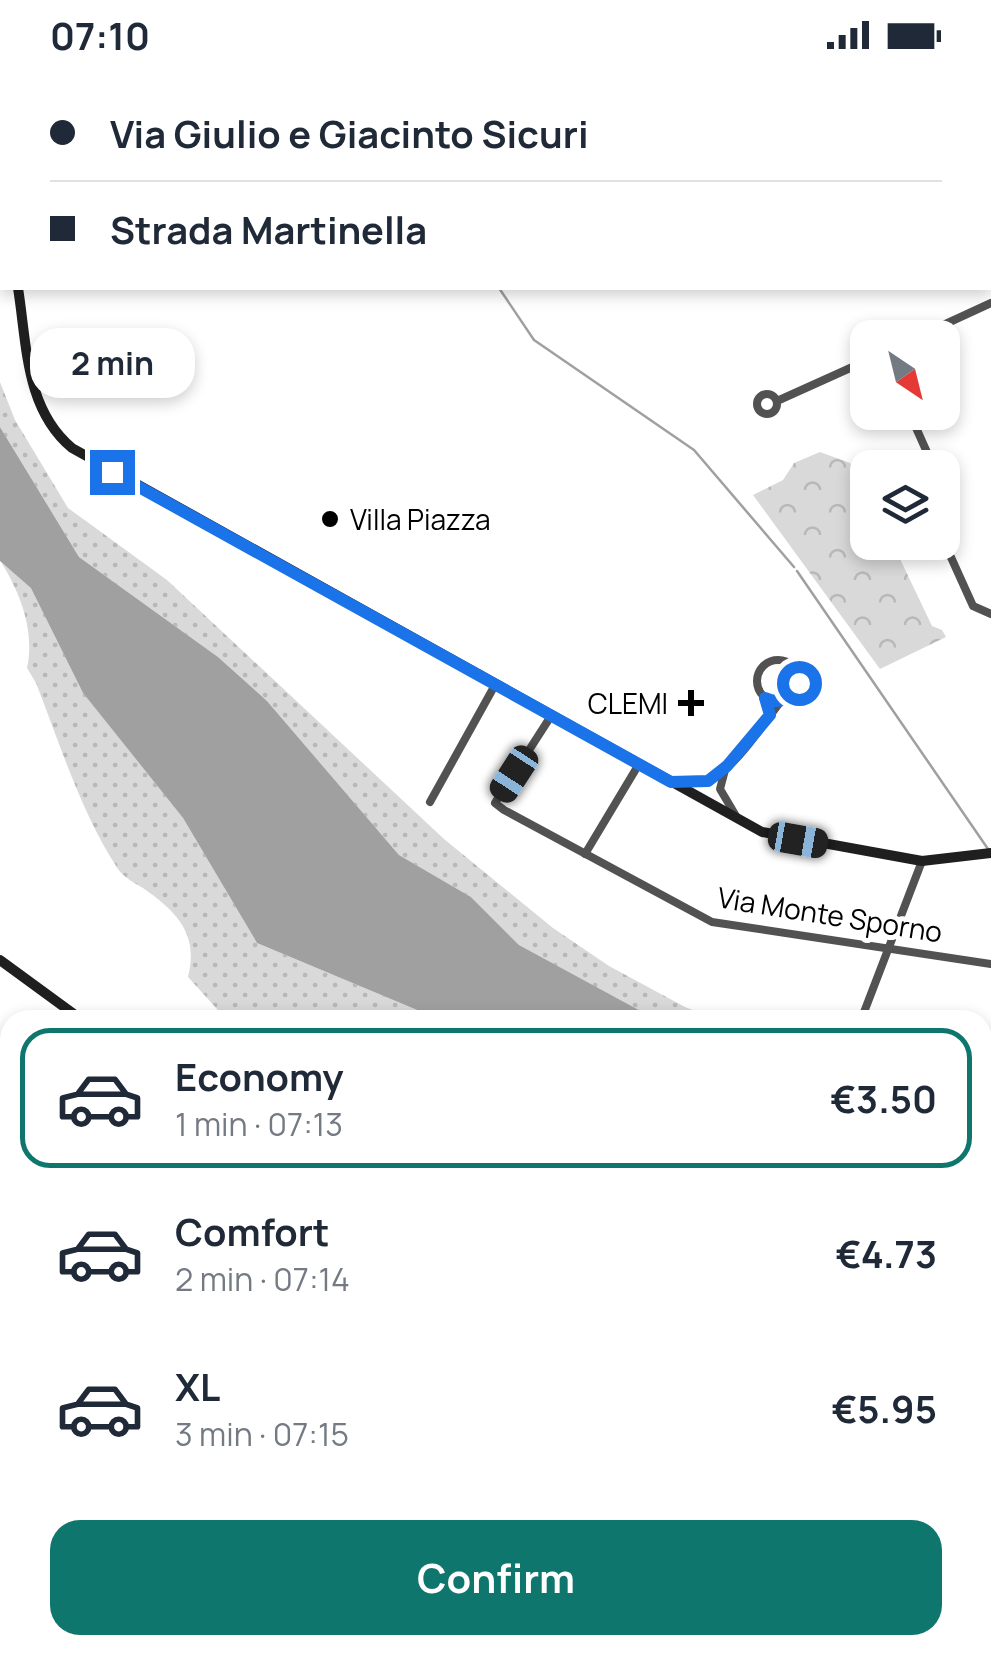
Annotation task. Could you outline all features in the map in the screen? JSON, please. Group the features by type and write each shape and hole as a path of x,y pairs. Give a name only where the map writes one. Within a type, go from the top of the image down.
{"street":[{"path":"18,290 35,395 47,422 72,448 762,832 922,861 991,853"},
{"path":"954,320 991,303"},
{"path":"777,401 850,368"},
{"path":"952,560 973,606 991,614"},
{"path":"671,782 708,781 727,766 781,702 793,695 799,683 796,670 784,660 770,661 758,672 757,686 770,715"},
{"path":"430,802 495,685"},
{"path":"765,698 781,702"},
{"name":"Via Monte Sporno","path":"551,716 495,803 585,854 712,922 991,964"},
{"path":"585,854 639,764"},
{"path":"727,766 720,789 738,819"},
{"path":"703,801 708,781"},
{"path":"703,801 720,789"},
{"path":"865,1010 922,861"},
{"path":"0,960 68,1010"}],"green space":[{"path":"0,382 15,420 68,508 167,580 444,839 553,928 609,966 693,1010 637,1010 519,945 471,897 399,855 267,701 218,657 79,557 0,427"},
{"path":"820,452 850,463 850,560 901,560 932,626 942,630 946,637 880,669 753,495 783,480 794,463"},
{"path":"1,562 31,587 83,693 183,818 257,943 417,1010 218,1010 188,977 190,948 182,925 166,906 120,872 93,826 27,668 29,641 15,587"}],"shaded area":[{"path":"0,427 79,557 218,657 267,701 399,855 471,897 519,945 639,1010 417,1010 257,943 183,818 83,693 31,588 0,561"}],"waterway":[{"path":"500,290 534,340 694,450 794,567"},
{"path":"797,571 988,849"}],"place":[{"name":"Villa Piazza","path":"330,519"},
{"name":"CLEMI","path":"691,703"}],"route":[{"path":"112,472 671,782 708,781 727,766 770,715 765,698 781,702 788,699 799,683"}]}
